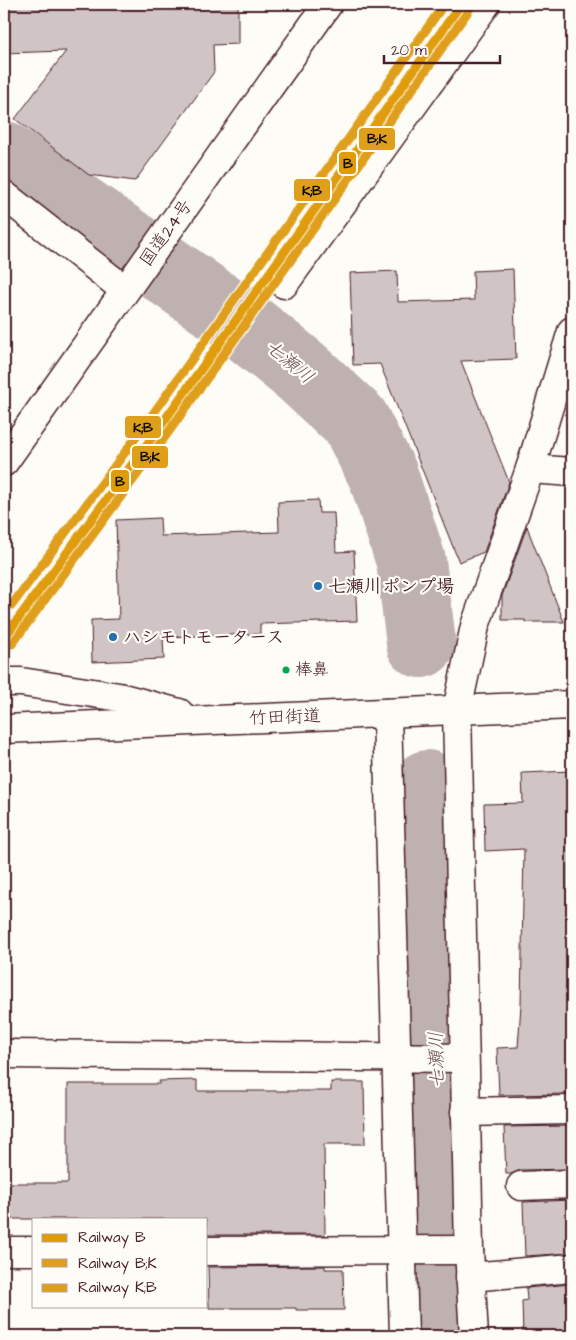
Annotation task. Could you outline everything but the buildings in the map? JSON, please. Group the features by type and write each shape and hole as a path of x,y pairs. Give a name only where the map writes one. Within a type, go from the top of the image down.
{"main road":[{"name":"国道24号","path":"4,462 328,4"},
{"path":"284,284 486,4"},
{"path":"4,195 130,284"},
{"path":"474,1336 470,1277 462,1251 465,1112 456,1058 457,710 476,626 530,469 572,330"},
{"path":"530,469 572,472"},
{"path":"4,682 21,682 119,697 203,720"},
{"name":"竹田街道","path":"4,729 571,705"},
{"path":"387,713 408,1058 414,1252 404,1336"},
{"path":"4,1054 456,1058"},
{"path":"465,1112 572,1110"},
{"path":"521,1186 572,1184"},
{"path":"4,1251 32,1251"},
{"path":"208,1251 462,1251"},
{"path":"470,1277 572,1268"}],"waterway":[{"name":"七瀬川","path":"4,156 244,325 302,372 355,421 383,475 411,561 421,643"},
{"name":"七瀬川","path":"427,785 448,1336"}],"rail line":[{"name":"B","path":"4,638 159,428 461,4"},
{"name":"K;B","path":"12,605 148,421 440,10"},
{"name":"B;K","path":"12,644 167,434 469,10"}],"place":[{"name":"七瀬川ポンプ場","path":"318,586"},
{"name":"ハシモトモータース","path":"113,637"},
{"name":"棒鼻","path":"286,670"}]}
